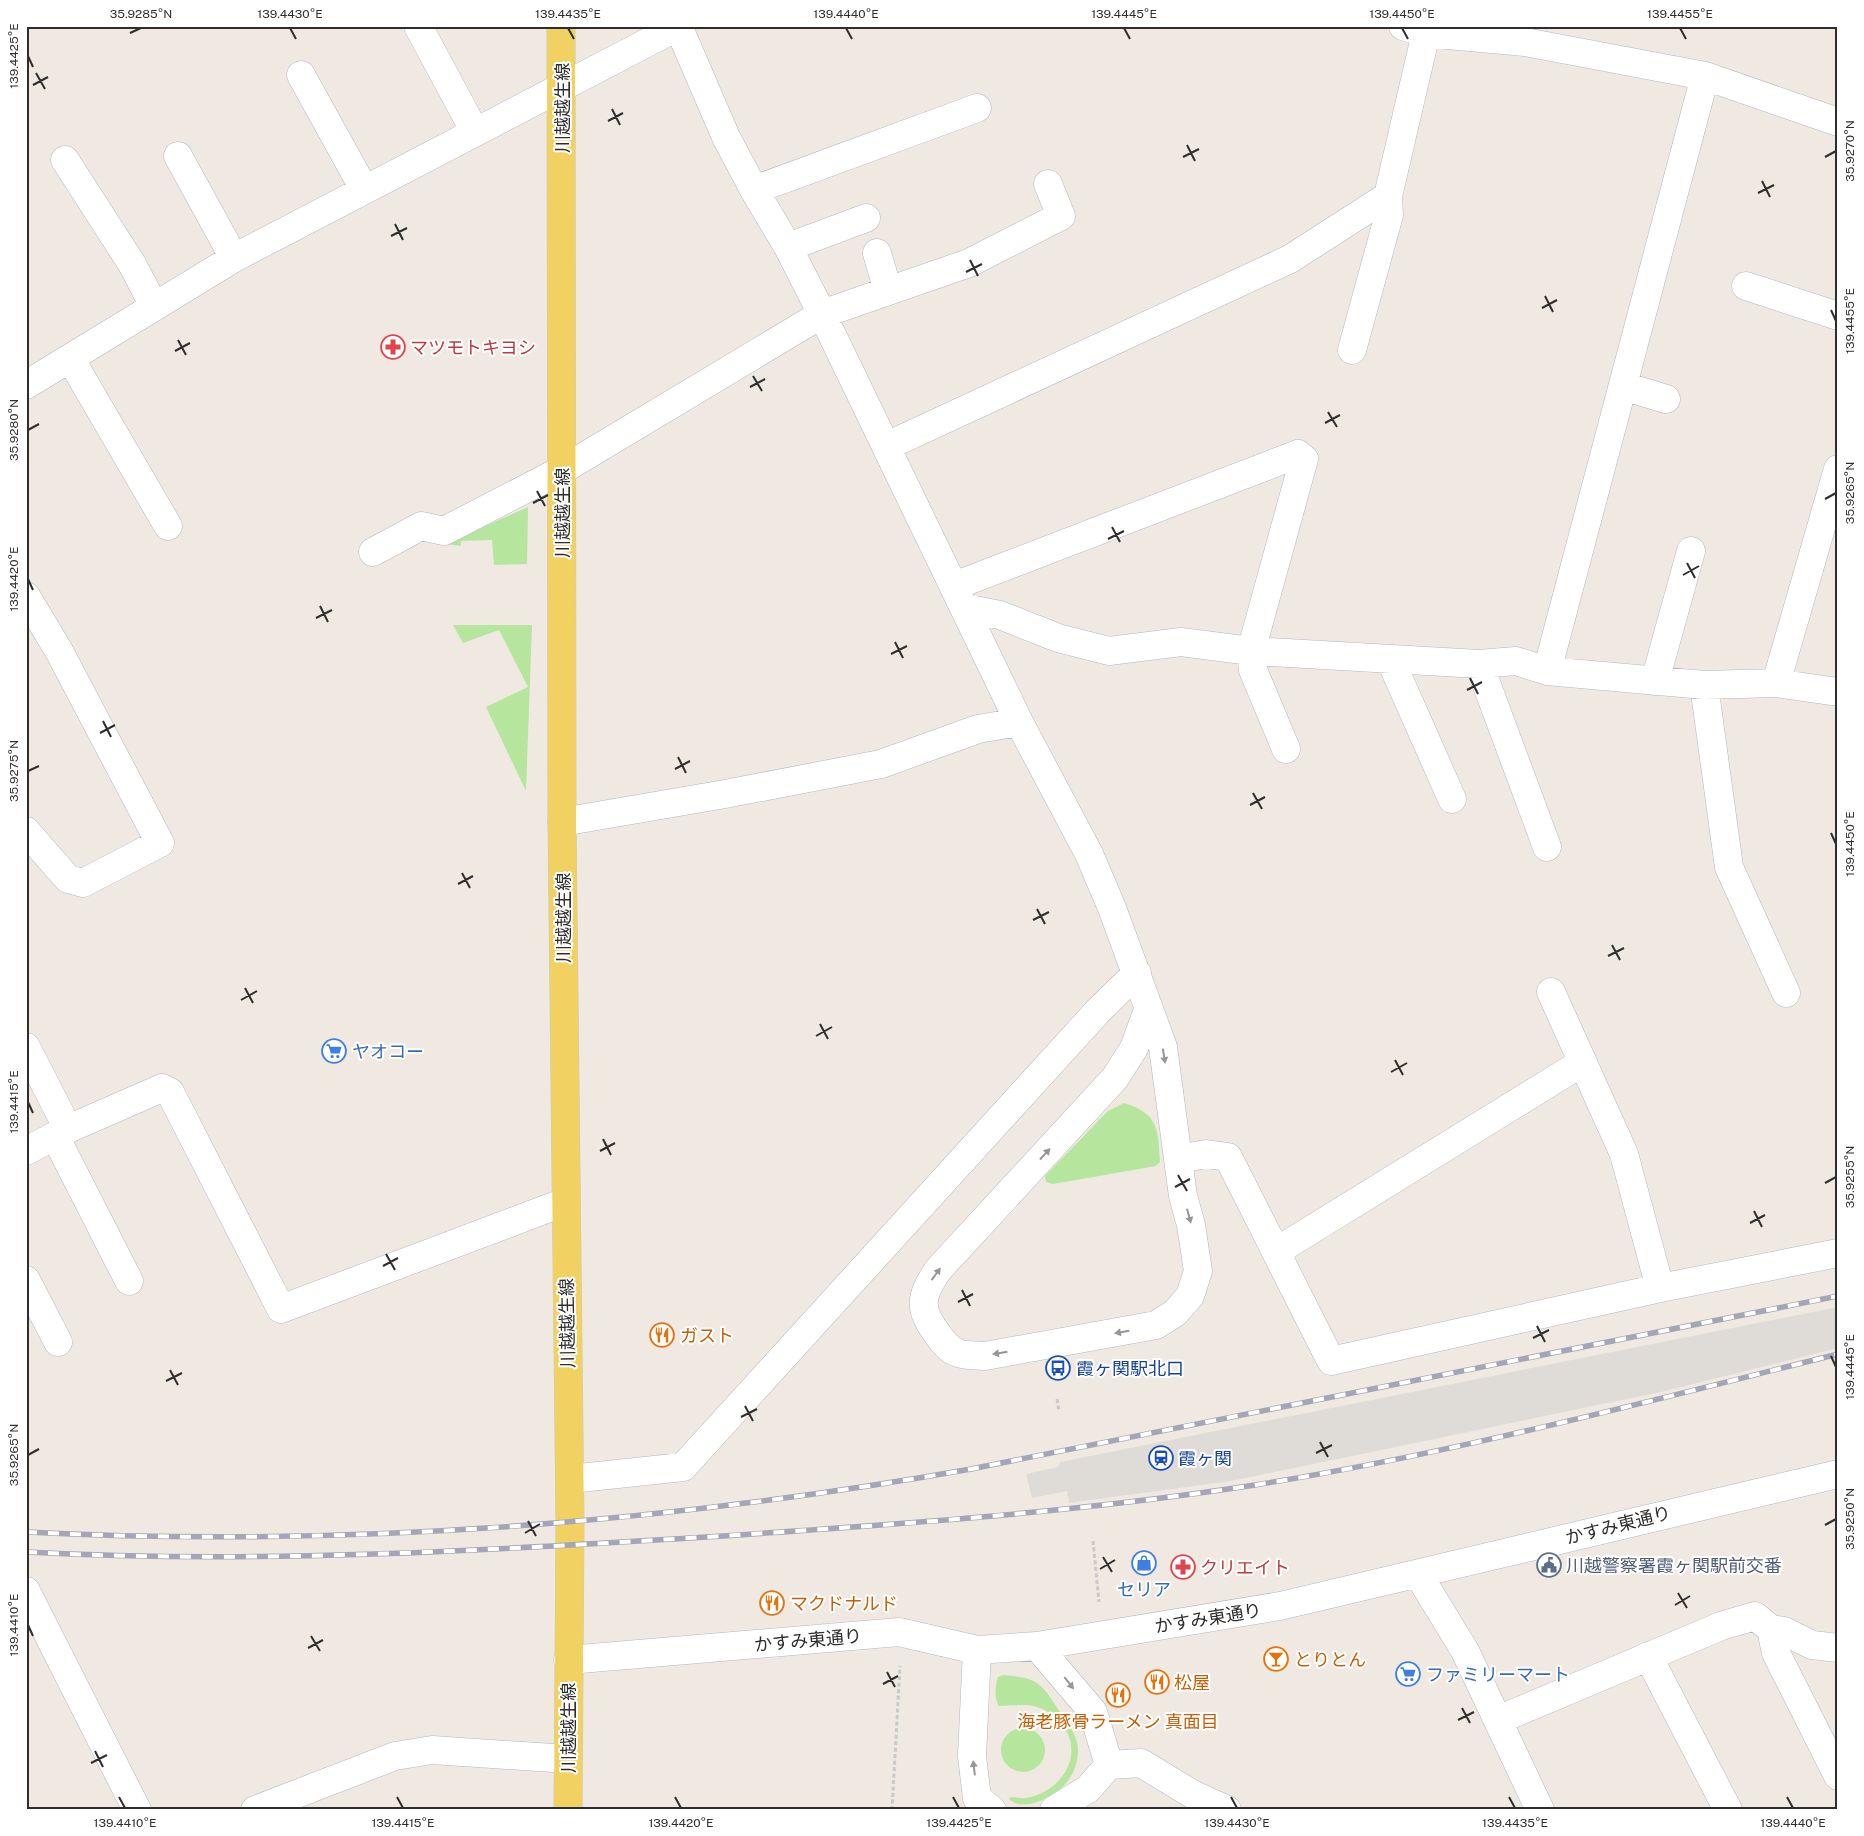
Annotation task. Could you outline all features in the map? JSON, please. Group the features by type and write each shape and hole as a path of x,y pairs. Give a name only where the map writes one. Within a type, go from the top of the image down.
{"main road":[{"name":"川越越生線","path":"561,26 563,87 562,822 565,1202 570,1479 568,1810"}],"street":[{"path":"418,26 475,132"},
{"path":"31,374 70,358 234,258 679,27 726,137 754,190 788,247 822,314 1018,722 1089,854 1137,973 1148,1010 1163,1047 1183,1196 1191,1225 1198,1271 1190,1296 1175,1313 1156,1325 985,1356 958,1354 945,1345 926,1319 923,1304 928,1284 938,1270 1116,1078 1134,1048 1148,1010"},
{"path":"1352,350 1390,215 1388,196 1414,30 1525,42 1705,76 1838,122"},
{"path":"302,75 364,190"},
{"path":"1547,671 1705,76"},
{"path":"754,190 977,108"},
{"path":"178,156 234,258"},
{"path":"65,160 132,264 154,306"},
{"path":"373,552 421,526 444,531 562,470 822,314 969,263 1061,216 1048,184"},
{"path":"887,446 1290,259 1388,196"},
{"path":"788,247 866,218"},
{"path":"877,253 888,291"},
{"path":"1746,286 1838,316"},
{"path":"70,358 168,526"},
{"path":"1623,386 1666,399"},
{"path":"959,597 1298,454 1304,458 1250,651 1253,670 1286,749"},
{"path":"1776,683 1838,469"},
{"path":"1655,681 1691,551"},
{"path":"26,596 59,651 160,843 83,884 68,879 26,831"},
{"path":"959,597 1058,638 1109,651 1181,642 1250,651 1390,659 1479,664 1516,661 1547,671 1704,685 1776,683 1838,692"},
{"path":"1390,659 1452,799"},
{"path":"1479,664 1547,847"},
{"path":"1704,685 1729,867 1786,993"},
{"path":"562,822 716,796 881,764 978,729 1018,722"},
{"path":"570,1479 683,1467 1098,1010 1137,973"},
{"path":"1552,992 1624,1154 1660,1288"},
{"path":"26,1047 129,1281"},
{"path":"1277,1251 1583,1062"},
{"path":"26,1151 62,1132 162,1088 170,1092 281,1309 565,1202"},
{"path":"1179,1159 1206,1154 1228,1157 1331,1361 1660,1288 1838,1253"},
{"path":"26,1280 58,1342"},
{"name":"かすみ東通り","path":"568,1660 899,1632 977,1650 1037,1646 1280,1606 1626,1522 1838,1474"},
{"path":"1418,1574 1465,1650 1540,1810"},
{"path":"27,1590 54,1651 137,1810"},
{"path":"1498,1720 1721,1626 1755,1616 1771,1629 1784,1630 1812,1645 1838,1648"},
{"path":"1771,1629 1776,1654 1838,1776"},
{"path":"1037,1646 1093,1712 1109,1765"},
{"path":"977,1650 972,1756 977,1798 992,1810"},
{"path":"1648,1656 1728,1810"},
{"path":"255,1810 396,1756 432,1750 568,1759"},
{"path":"1054,1810 1088,1789 1109,1765 1141,1763 1218,1808"}],"path":[{"path":"1057,1399 1059,1411"},
{"path":"1093,1541 1100,1612"},
{"path":"892,1810 900,1665"}],"green space":[{"path":"528,507 527,564 494,565 492,540 461,541 461,546 445,544"},
{"path":"453,625 532,625 526,791 486,707 528,687 499,630 463,643"},
{"path":"1124,1103 1144,1112 1154,1124 1157,1132 1160,1162 1156,1166 1053,1184 1046,1182 1045,1176 1108,1111"},
{"path":"1003,1675 1031,1680 1042,1687 1071,1728 1076,1739 1078,1754 1074,1771 1067,1782 1048,1797 1031,1804 1015,1803 1009,1799 1011,1797 1026,1798 1040,1794 1052,1787 1068,1767 1071,1743 1066,1731 1057,1719 1045,1710 1028,1705 999,1706 996,1700 996,1688 998,1677"},
{"path":"1019,1728 1027,1728 1039,1734 1045,1750 1039,1766 1027,1772 1019,1772 1007,1766 1001,1754 1001,1746 1007,1734"}],"shaded area":[{"path":"1838,1307 1838,1348 1661,1392 1231,1481 1069,1503 1067,1491 1032,1498 1026,1474 1058,1467 1060,1462"}],"railway":[{"path":"26,1532 264,1537 382,1534 500,1527 736,1504 854,1488 971,1469 1838,1296"},
{"path":"26,1552 196,1557 451,1551 844,1528 1050,1511 1255,1485 1402,1458 1548,1426 1838,1354"}],"place":[{"name":"マツモトキヨシ","path":"393,347"},
{"name":"ヤオコー","path":"334,1051"},
{"name":"ガスト","path":"662,1335"},
{"name":"霞ヶ関駅北口","path":"1058,1368"},
{"name":"霞ヶ関","path":"1161,1458"},
{"name":"セリア","path":"1144,1563"},
{"name":"川越警察署霞ヶ関駅前交番","path":"1549,1565"},
{"name":"クリエイト","path":"1183,1567"},
{"name":"マクドナルド","path":"772,1603"},
{"name":"とりとん","path":"1276,1659"},
{"name":"ファミリーマート","path":"1408,1674"},
{"name":"松屋","path":"1157,1682"},
{"name":"海老豚骨ラーメン 真面目","path":"1118,1695"}]}
